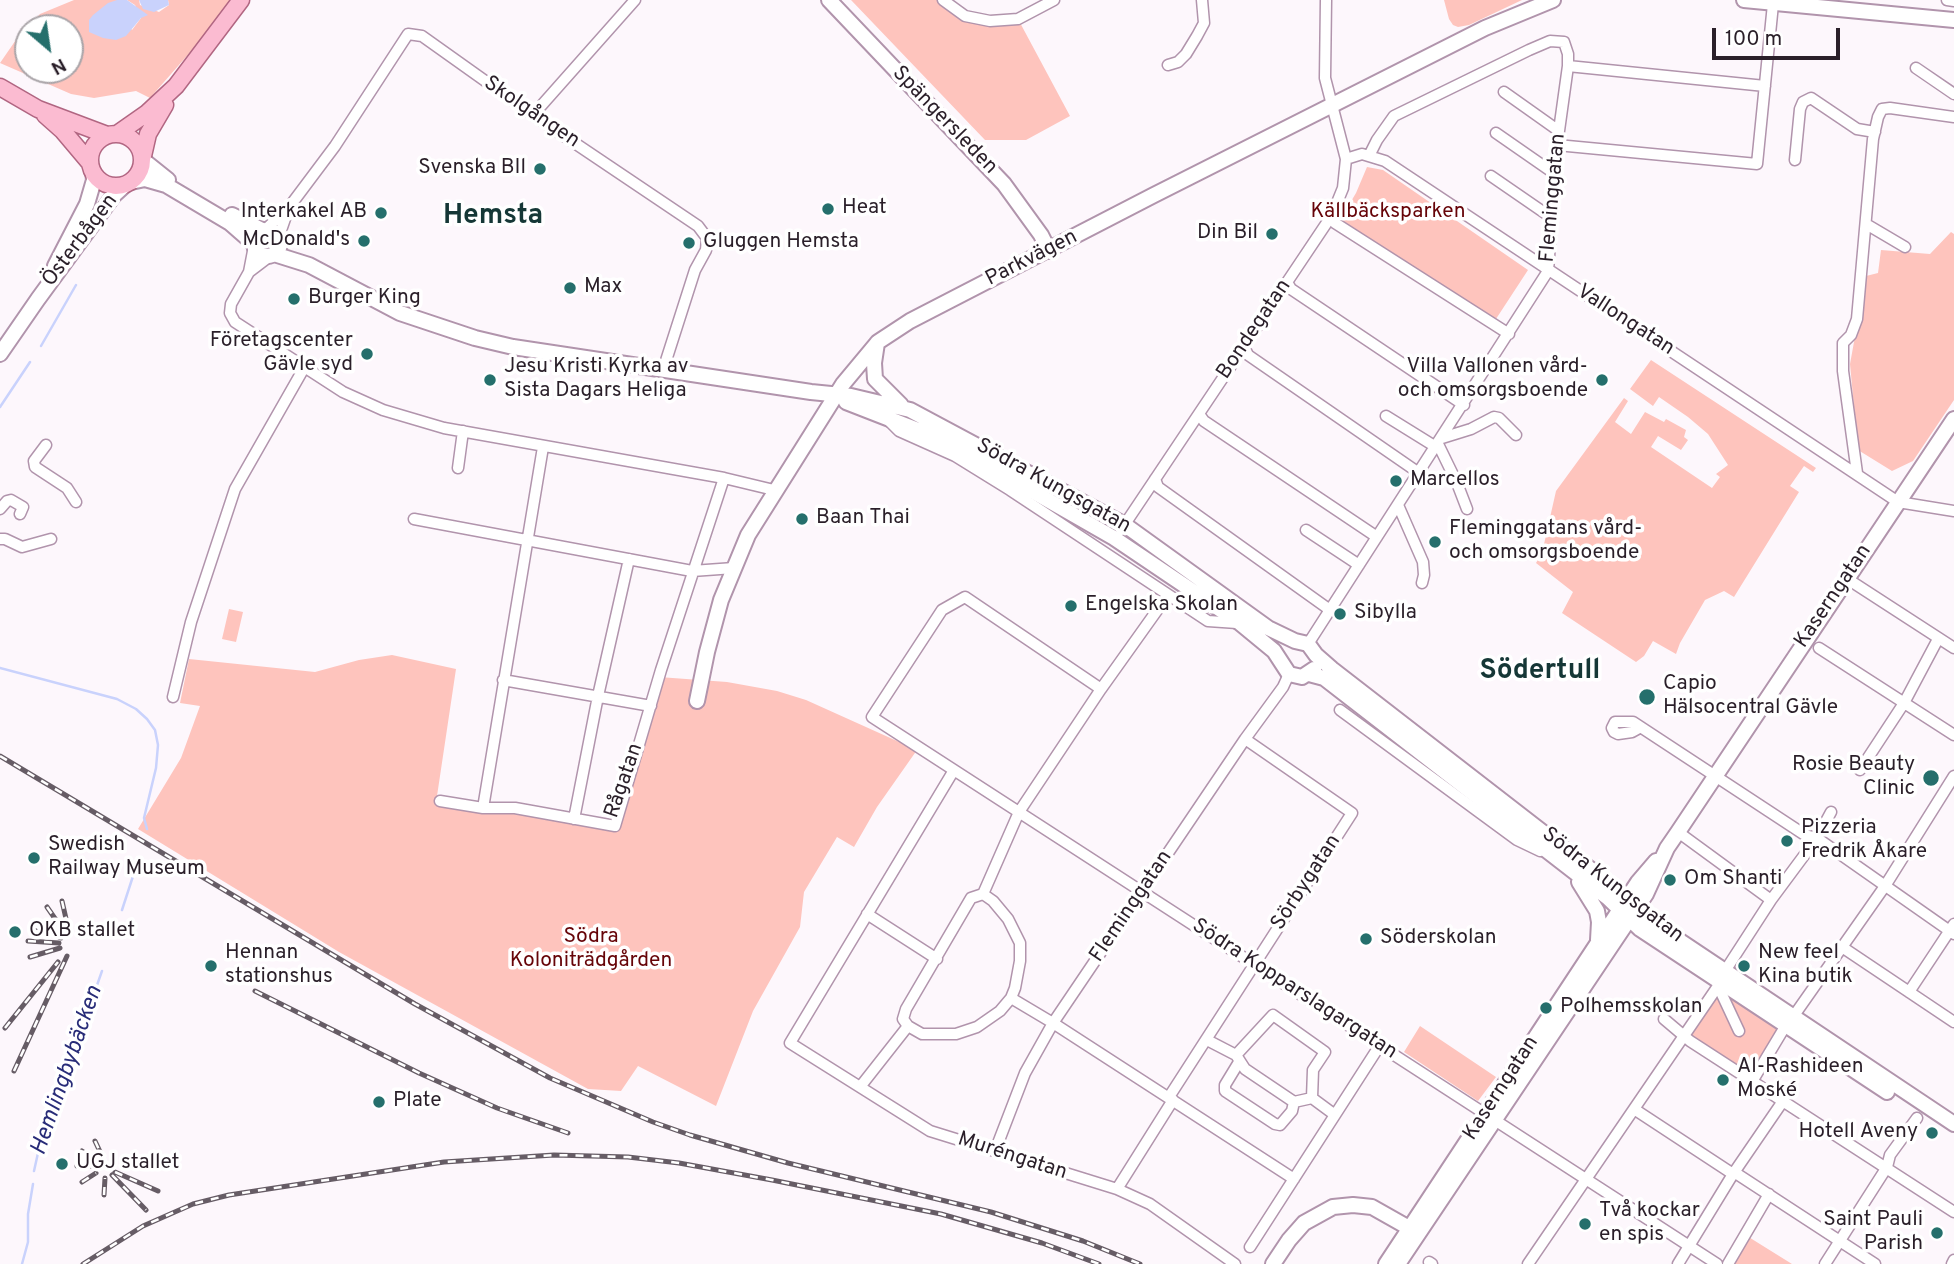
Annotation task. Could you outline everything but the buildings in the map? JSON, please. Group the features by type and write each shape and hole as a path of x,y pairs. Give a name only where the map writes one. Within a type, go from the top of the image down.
{"main road":[{"path":"128,183 140,172 148,134 176,86 241,0"},
{"name":"Spängersleden","path":"829,0 1004,184 1041,235 1049,251"},
{"name":"Parkvägen","path":"697,701 721,600 748,535 774,490 837,395 878,342 910,321 1154,195 1485,28 1553,0"},
{"path":"1744,0 1773,4 1818,3 1954,20"},
{"path":"91,167 92,149 96,142 147,113 176,86"},
{"path":"0,87 38,109 63,131 107,184 128,183 145,178 166,185 230,223 261,254 309,265"},
{"path":"38,109 112,134 129,136 135,141 143,158 169,181 272,234 309,265 374,300 432,325 513,347 837,395"},
{"name":"Österbågen","path":"38,299 87,204 94,180 91,167"},
{"name":"Österbågen","path":"0,354 114,195 128,183"},
{"path":"254,245 256,236 272,234"},
{"path":"272,234 280,248 272,255"},
{"path":"878,342 874,363 875,380 905,408"},
{"name":"Södra Kungsgatan","path":"837,395 905,408 1125,525 1268,628 1306,647 1616,889 1640,929 1954,1124"},
{"name":"Södra Kungsgatan","path":"837,395 849,404 941,439 1114,538 1240,623 1274,651 1289,674 1299,677 1309,674 1324,678 1557,858 1628,909 1725,971 1790,1021 1954,1136"},
{"name":"Kaserngatan","path":"1491,1116 1594,951 1628,909 1646,894 1667,848 1954,419"},
{"path":"1280,659 1283,649 1306,647 1315,666 1309,674"},
{"path":"1557,858 1586,891 1597,911 1600,933 1594,951"},
{"name":"Kaserngatan","path":"1386,1264 1414,1231 1628,909"},
{"path":"1273,1264 1304,1223 1334,1207 1372,1207 1414,1231"},
{"name":"Kaserngatan","path":"1398,1264 1414,1231"}],"street":[{"path":"533,115 635,0"},
{"path":"943,0 965,16 1002,21 1018,19 1054,0"},
{"path":"1168,65 1178,62 1186,54 1197,36 1203,23 1202,0"},
{"name":"Bondegatan","path":"1114,538 1332,215 1343,188 1346,159 1325,78 1326,0"},
{"path":"1947,0 1954,1"},
{"path":"1557,145 1757,164 1773,4"},
{"name":"Skolgången","path":"272,234 335,146 408,34 422,36 533,115 698,226 707,238 706,250 695,270 663,370"},
{"path":"1346,159 1362,154 1369,156 1394,116 1550,41 1564,42 1568,66 1765,86"},
{"name":"Fleminggatan","path":"1306,647 1548,271 1557,145 1568,66"},
{"path":"1916,68 1954,94"},
{"path":"1504,92 1559,131"},
{"path":"1795,160 1800,108 1803,102 1811,98 1857,130 1875,132"},
{"path":"1857,473 1843,371 1843,343 1851,335 1857,319 1875,132 1882,109 1954,117"},
{"path":"1496,133 1555,174"},
{"name":"Vallongatan","path":"1369,156 1385,161 1898,502"},
{"path":"1491,176 1552,218"},
{"path":"1332,215 1335,223 1508,334"},
{"path":"1866,224 1905,247"},
{"path":"254,245 249,272 231,304 230,313 235,322 338,389 383,410 444,428 724,478 774,490"},
{"path":"249,272 272,255"},
{"path":"1287,282 1291,289 1464,405"},
{"path":"1244,347 1248,355 1419,473"},
{"path":"173,697 191,622 235,489 304,368"},
{"path":"1199,414 1203,421 1377,537"},
{"name":"Södra Kungsgatan","path":"881,415 899,430 955,456 1010,490 1208,621 1240,623"},
{"path":"1386,415 1438,443 1467,509"},
{"path":"1438,443 1494,417 1499,418 1516,435"},
{"path":"458,468 464,431"},
{"path":"46,445 34,461 35,467 67,488 76,502"},
{"path":"483,808 543,447"},
{"name":"Rågatan","path":"439,801 483,808 515,808 615,826 692,571 724,478"},
{"path":"1155,479 1158,487 1330,610"},
{"path":"0,509 10,500 23,507 20,514"},
{"path":"1898,502 1954,511"},
{"path":"1398,505 1423,562 1422,583"},
{"path":"414,519 692,571 734,568"},
{"path":"1306,530 1359,565"},
{"path":"0,539 22,547 51,539"},
{"path":"574,819 629,559"},
{"path":"1846,578 1948,642 1860,771"},
{"path":"983,894 993,901 1008,919 1020,943 1018,975 1011,998 1000,1011 977,1027 956,1034 922,1034 908,1026 903,1019 906,1009 971,898 983,894 1019,812 1168,595"},
{"name":"Södra Kopparslagargatan","path":"1101,689 965,597 942,610 872,717 1717,1264"},
{"path":"1819,648 1954,735"},
{"name":"Fleminggatan","path":"995,1151 1025,1073 1053,1023 1283,687 1289,674"},
{"path":"503,680 651,706"},
{"name":"Södra Kungsgatan","path":"1340,710 1517,840 1557,858"},
{"path":"1641,727 1805,835 1817,838 1953,929 1909,992"},
{"name":"Sörbygatan","path":"1117,1189 1254,964 1352,813 1245,739"},
{"path":"937,959 867,914 954,770"},
{"path":"1753,1080 1790,1021 1885,886 1954,776"},
{"path":"1725,971 1771,900 1817,838 1830,812"},
{"path":"1678,832 1771,900"},
{"name":"Muréngatan","path":"867,914 790,1043 930,1131 1117,1189 1150,1204 1235,1264"},
{"path":"1842,947 1954,1022"},
{"path":"1528,1264 1718,986 1739,1031"},
{"path":"1011,998 1294,1179"},
{"path":"1294,1102 1295,1105 1285,1120 1280,1125 1275,1125 1228,1094 1225,1085 1237,1059 1273,1015 1325,1052 1313,1070 1312,1098"},
{"path":"1664,1019 1684,1036 1954,1212"},
{"path":"860,1087 908,1026"},
{"path":"1207,1040 1294,1102 1312,1098 1335,1115"},
{"path":"1250,1247 1380,1045"},
{"path":"1678,1264 1688,1244 1783,1101"},
{"path":"1634,1109 1875,1264"},
{"path":"1825,1264 1887,1167 1890,1155 1917,1118"},
{"path":"1728,1264 1769,1194"}],"green space":[{"path":"74,0 117,0 132,30 141,18 135,5 127,0 139,0 140,5 159,12 169,5 168,0 233,0 150,98 136,91 94,98 71,94 48,84 84,84 84,14 40,14"},
{"path":"851,0 943,0 965,16 1018,19 1070,116 1026,140 985,140"},
{"path":"1444,0 1522,0 1469,25 1458,27 1449,19"},
{"path":"14,43 14,69 0,63"},
{"name":"Källbäcksparken","path":"1367,167 1383,170 1528,270 1494,322 1340,220"},
{"path":"1951,232 1954,234 1954,400 1913,461 1892,471 1858,450 1850,364 1866,276 1878,273 1881,250 1930,254"},
{"path":"1651,360 1816,468 1813,472 1804,466 1790,486 1799,492 1734,597 1724,591 1705,600 1676,654 1653,641 1644,656 1636,662 1562,613 1573,592 1536,563 1542,553 1556,491 1624,398 1628,401 1615,422 1631,434 1645,412 1686,430 1684,437 1688,440 1681,450 1658,436 1651,447 1712,488 1720,477 1716,474 1728,465 1708,434 1688,417 1659,397 1653,406 1630,389"},
{"path":"229,609 243,612 236,642 222,639"},
{"name":"Södra Koloniträdgården","path":"392,655 456,669 437,796 614,828 659,677 727,682 777,691 806,700 917,750 877,807 854,847 837,837 804,892 800,927 753,1011 716,1106 638,1066 621,1091 588,1089 339,952 138,829 181,758 200,706 180,703 189,659 315,672 359,660"},
{"path":"1718,986 1784,1029 1754,1077 1685,1034"},
{"path":"1420,1026 1496,1077 1478,1101 1404,1052"},
{"path":"1747,1236 1792,1264 1730,1264"}],"water":[{"path":"127,0 148,15 141,18 126,36 116,40 89,32 89,20 93,15 108,3"},
{"path":"139,0 168,0 169,5 154,12 143,9"}],"waterway":[{"name":"Hemlingbybäcken","path":"41,346 76,285"},
{"name":"Hemlingbybäcken","path":"0,407 30,362"},
{"name":"Hemlingbybäcken","path":"0,668 117,699 136,709 147,719 155,730 158,745 156,768 144,818 147,829"},
{"name":"Hemlingbybäcken","path":"122,910 135,870"},
{"name":"Hemlingbybäcken","path":"34,1171 102,971"},
{"name":"Hemlingbybäcken","path":"22,1264 28,1242 28,1214 33,1184"}],"railway":[{"path":"0,756 415,1004 550,1078 690,1135 788,1163 991,1212 1083,1241 1140,1264"},
{"path":"62,901 69,932"},
{"path":"47,907 65,933"},
{"path":"32,925 61,938"},
{"path":"28,941 59,943"},
{"path":"30,957 60,948"},
{"path":"14,1071 67,956"},
{"path":"5,1028 58,962"},
{"path":"255,991 419,1073 497,1108 568,1133"},
{"path":"95,1141 102,1156"},
{"path":"82,1151 96,1160"},
{"path":"83,1264 143,1226 193,1204 229,1195 444,1162 554,1155 628,1157 679,1163 772,1180 941,1214 1042,1243 1099,1264"},
{"path":"77,1166 94,1166"},
{"path":"115,1172 158,1191"},
{"path":"82,1182 96,1173"},
{"path":"112,1175 146,1210"},
{"path":"104,1195 105,1178"}],"place":[{"name":"Svenska BIl","path":"540,169"},
{"name":"Heat","path":"828,209"},
{"name":"Interkakel AB","path":"381,213"},
{"name":"Din Bil","path":"1272,234"},
{"name":"McDonald's","path":"364,241"},
{"name":"Gluggen Hemsta","path":"689,243"},
{"name":"Max","path":"570,288"},
{"name":"Burger King","path":"294,299"},
{"name":"Företagscenter Gävle syd","path":"367,354"},
{"name":"Jesu Kristi Kyrka av Sista Dagars Heliga","path":"490,380"},
{"name":"Villa Vallonen vård- och omsorgsboende","path":"1602,380"},
{"name":"Marcellos","path":"1396,481"},
{"name":"Baan Thai","path":"802,519"},
{"name":"Fleminggatans vård- och omsorgsboende","path":"1435,542"},
{"name":"Engelska Skolan","path":"1071,606"},
{"name":"Sibylla","path":"1340,614"},
{"name":"Capio Hälsocentral Gävle","path":"1647,697"},
{"name":"Rosie Beauty Clinic","path":"1931,778"},
{"name":"Pizzeria Fredrik Åkare","path":"1787,841"},
{"name":"Swedish Railway Museum","path":"34,858"},
{"name":"Om Shanti","path":"1670,880"},
{"name":"OKB stallet","path":"15,932"},
{"name":"Söderskolan","path":"1366,939"},
{"name":"Hennan stationshus","path":"211,966"},
{"name":"New feel Kina butik","path":"1744,966"},
{"name":"Polhemsskolan","path":"1546,1008"},
{"name":"Al-Rashideen Moské","path":"1723,1080"},
{"name":"Plate","path":"379,1102"},
{"name":"Hotell Aveny","path":"1932,1133"},
{"name":"UGJ stallet","path":"62,1164"},
{"name":"Två kockar en spis","path":"1585,1224"},
{"name":"Saint Pauli Parish","path":"1937,1233"}],"district":[{"name":"Hemsta","path":"493,217"},
{"name":"Södertull","path":"1540,672"}]}
